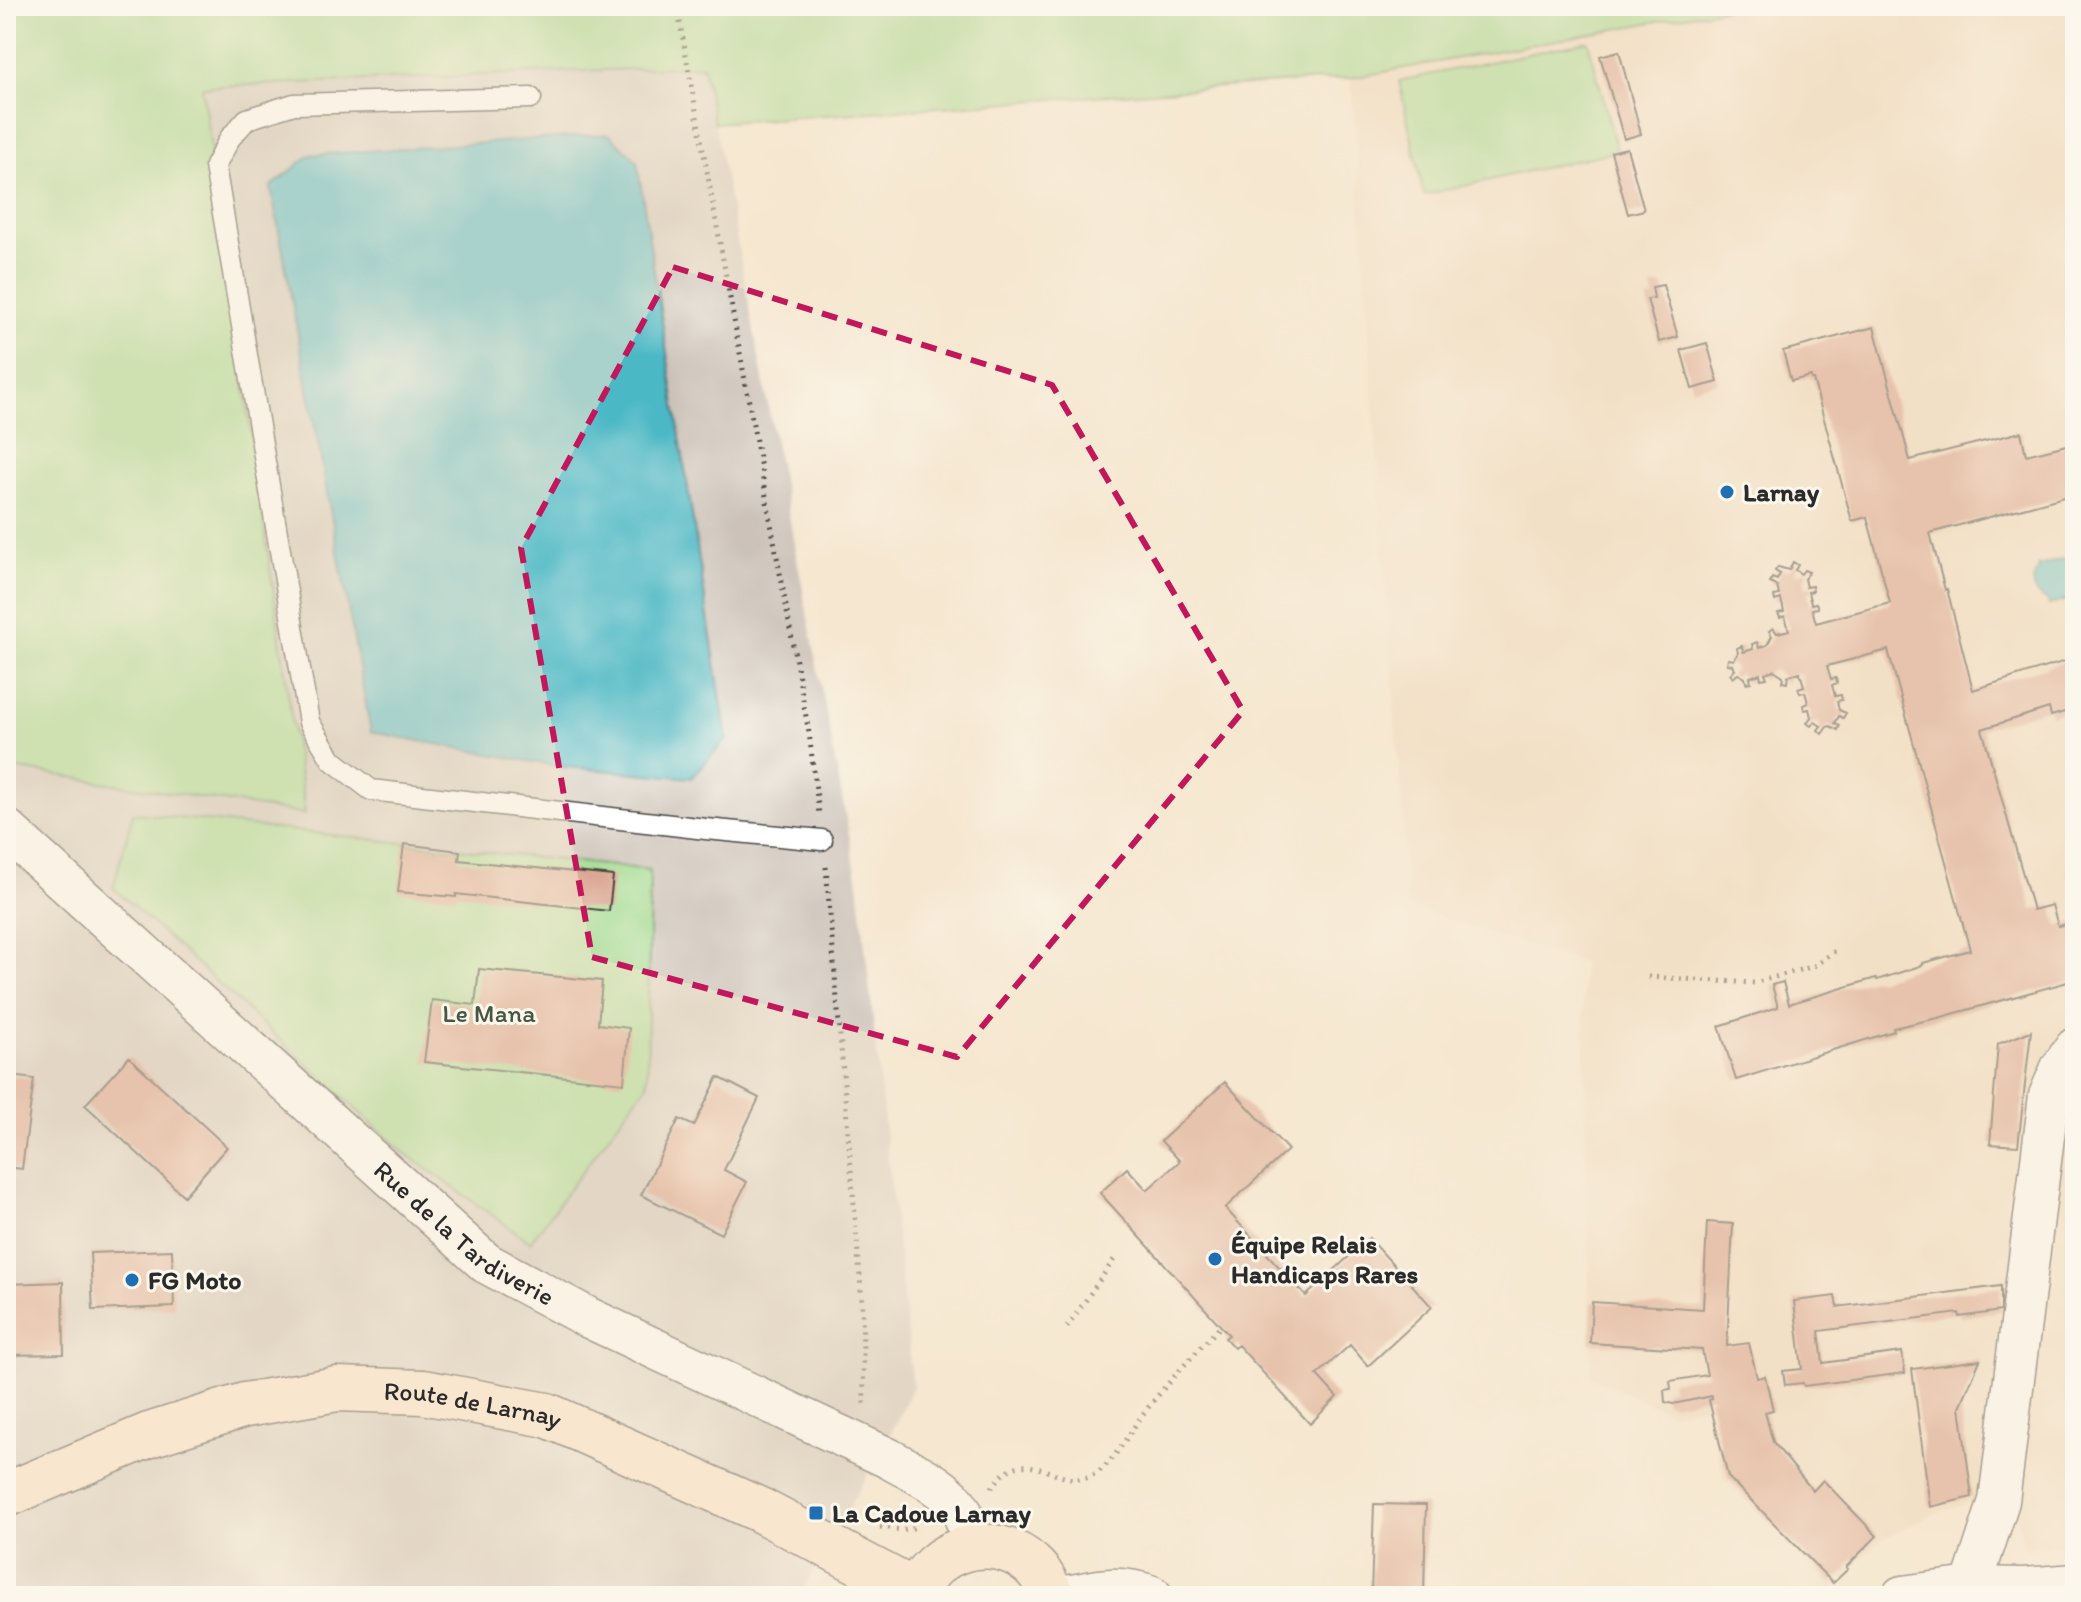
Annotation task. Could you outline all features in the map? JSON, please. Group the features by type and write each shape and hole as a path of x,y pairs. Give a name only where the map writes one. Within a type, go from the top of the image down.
{"street":[{"name":"Rue de la Tardiverie","path":"6,829 486,1263 587,1317 888,1458 945,1492 958,1505 973,1546"},
{"path":"1971,1587 1999,1501 2049,1096 2061,1068 2075,1048"},
{"name":"Route de Larnay","path":"6,1495 149,1435 245,1405 337,1389 423,1392 547,1415 760,1510 916,1594"},
{"path":"916,1594 926,1575 939,1561 955,1551 973,1546 995,1547 1015,1553 1032,1564 1045,1580 1052,1596"},
{"path":"1902,1596 1971,1587 2023,1588 2075,1584"},
{"path":"1067,1596 1123,1587 1152,1596"}],"lane":[{"path":"531,98 294,104 247,119 230,138 215,166 309,722 332,760 371,790 822,840"}],"path":[{"path":"677,6 809,733 829,895 862,1301 864,1414 871,1437 888,1458"},
{"path":"1648,977 1754,983 1814,966 1835,951"},
{"path":"1067,1327 1115,1258"},
{"path":"989,1494 1000,1476 1031,1465 1066,1478 1092,1476 1102,1468 1192,1355 1221,1326"}],"highlighted area":[{"path":"673,267 1052,385 1243,711 957,1057 592,957 521,548"}],"shaded area":[{"name":"Larnay","path":"1740,6 2075,6 2075,1543 2025,1549 2013,1507 1975,1501 1930,1515 1880,1541 1833,1590 1724,1478 1706,1404 1670,1413 1591,1378 1582,963 1408,906 1351,78"},
{"path":"704,66 858,882 913,1387 891,1433 799,1596 6,1596 6,767 305,814 202,87"}],"green space":[{"path":"6,6 1740,6 1351,78 714,123 703,66 202,87 305,814 6,767"},
{"path":"1588,41 1617,151 1424,195 1399,81"},
{"name":"Le Mana","path":"133,813 650,870 647,1084 530,1242 402,1151 113,888"}],"water":[{"path":"609,134 637,161 727,739 691,778 555,766 371,732 271,187 310,155"},
{"path":"2075,556 2075,598 2049,605 2034,587 2038,566"}],"building":[{"path":"1619,51 1641,134 1624,139 1600,56"},
{"path":"1627,148 1644,210 1628,214 1611,152"},
{"path":"1663,285 1678,337 1659,342 1647,299 1654,298 1652,287"},
{"path":"1874,327 1910,460 2021,432 2026,455 2075,443 2075,494 1930,533 1973,690 2075,658 2075,709 2051,716 2049,708 1982,729 2033,910 2052,905 2058,926 2075,922 2075,980 1893,1028 1894,1031 1736,1080 1719,1026 1778,1007 1772,985 1783,982 1789,1004 1970,950 1888,650 1827,666 1831,679 1836,678 1837,683 1832,685 1835,696 1841,695 1842,700 1837,701 1839,710 1846,713 1843,718 1839,716 1835,723 1840,725 1838,730 1830,726 1822,734 1818,730 1821,726 1815,722 1811,726 1807,723 1811,717 1809,709 1804,710 1803,705 1808,703 1805,692 1800,693 1798,688 1804,686 1800,673 1788,676 1787,683 1782,682 1783,676 1774,670 1765,673 1767,678 1761,679 1760,674 1750,677 1751,682 1746,683 1745,678 1738,674 1733,678 1730,674 1735,670 1733,665 1727,664 1728,659 1734,660 1737,648 1742,646 1743,652 1753,649 1752,644 1757,642 1759,648 1767,645 1772,636 1769,631 1773,628 1777,633 1789,630 1785,616 1780,618 1778,613 1784,612 1781,599 1775,601 1774,596 1779,595 1777,586 1770,583 1772,578 1777,580 1780,574 1775,571 1778,567 1789,570 1793,562 1798,565 1795,570 1801,574 1804,570 1809,572 1804,579 1806,587 1812,586 1813,591 1808,592 1811,604 1816,603 1818,608 1812,609 1816,623 1890,603 1867,517 1852,521 1813,379 1811,376 1791,381 1783,351"},
{"path":"1707,343 1718,382 1692,389 1681,350"},
{"path":"404,844 460,851 459,860 613,876 609,911 456,894 456,897 398,892"},
{"path":"479,969 602,981 598,1024 629,1028 624,1083 424,1062 432,1000 475,1005"},
{"path":"2031,1031 2018,1146 1990,1144 1998,1044"},
{"path":"129,1057 227,1147 184,1196 85,1105"},
{"path":"6,1075 34,1079 22,1169 6,1167"},
{"path":"718,1077 759,1098 724,1170 747,1182 721,1234 641,1195 679,1119 694,1126"},
{"name":"Équipe Relais Handicaps Rares","path":"1225,1082 1288,1150 1225,1208 1290,1279 1306,1296 1369,1238 1432,1307 1368,1366 1350,1345 1317,1375 1337,1397 1310,1424 1238,1345 1234,1348 1225,1338 1229,1335 1100,1193 1127,1168 1147,1190 1180,1161 1161,1141"},
{"path":"1707,1222 1733,1224 1727,1346 1749,1343 1757,1378 1765,1376 1773,1410 1765,1412 1773,1442 1813,1491 1823,1480 1877,1536 1833,1583 1728,1477 1709,1400 1712,1396 1673,1404 1665,1402 1664,1390 1671,1389 1670,1381 1707,1375 1702,1350 1590,1343 1592,1302 1703,1309"},
{"name":"FG Moto","path":"172,1250 174,1307 93,1310 90,1253"},
{"path":"63,1282 64,1354 6,1355 6,1284"},
{"path":"2001,1286 2001,1311 1960,1317 1959,1313 1819,1331 1823,1363 1902,1352 1905,1373 1804,1386 1803,1383 1785,1385 1783,1371 1802,1369 1794,1301 1835,1296 1837,1307"},
{"path":"1980,1360 1960,1407 1972,1497 1930,1507 1912,1369"},
{"path":"1374,1504 1426,1505 1424,1596 1371,1596"}],"place":[{"name":"Larnay","path":"1727,492"},
{"name":"Équipe Relais Handicaps Rares","path":"1215,1259"},
{"name":"FG Moto","path":"132,1280"},
{"name":"La Cadoue Larnay","path":"816,1513"}]}
